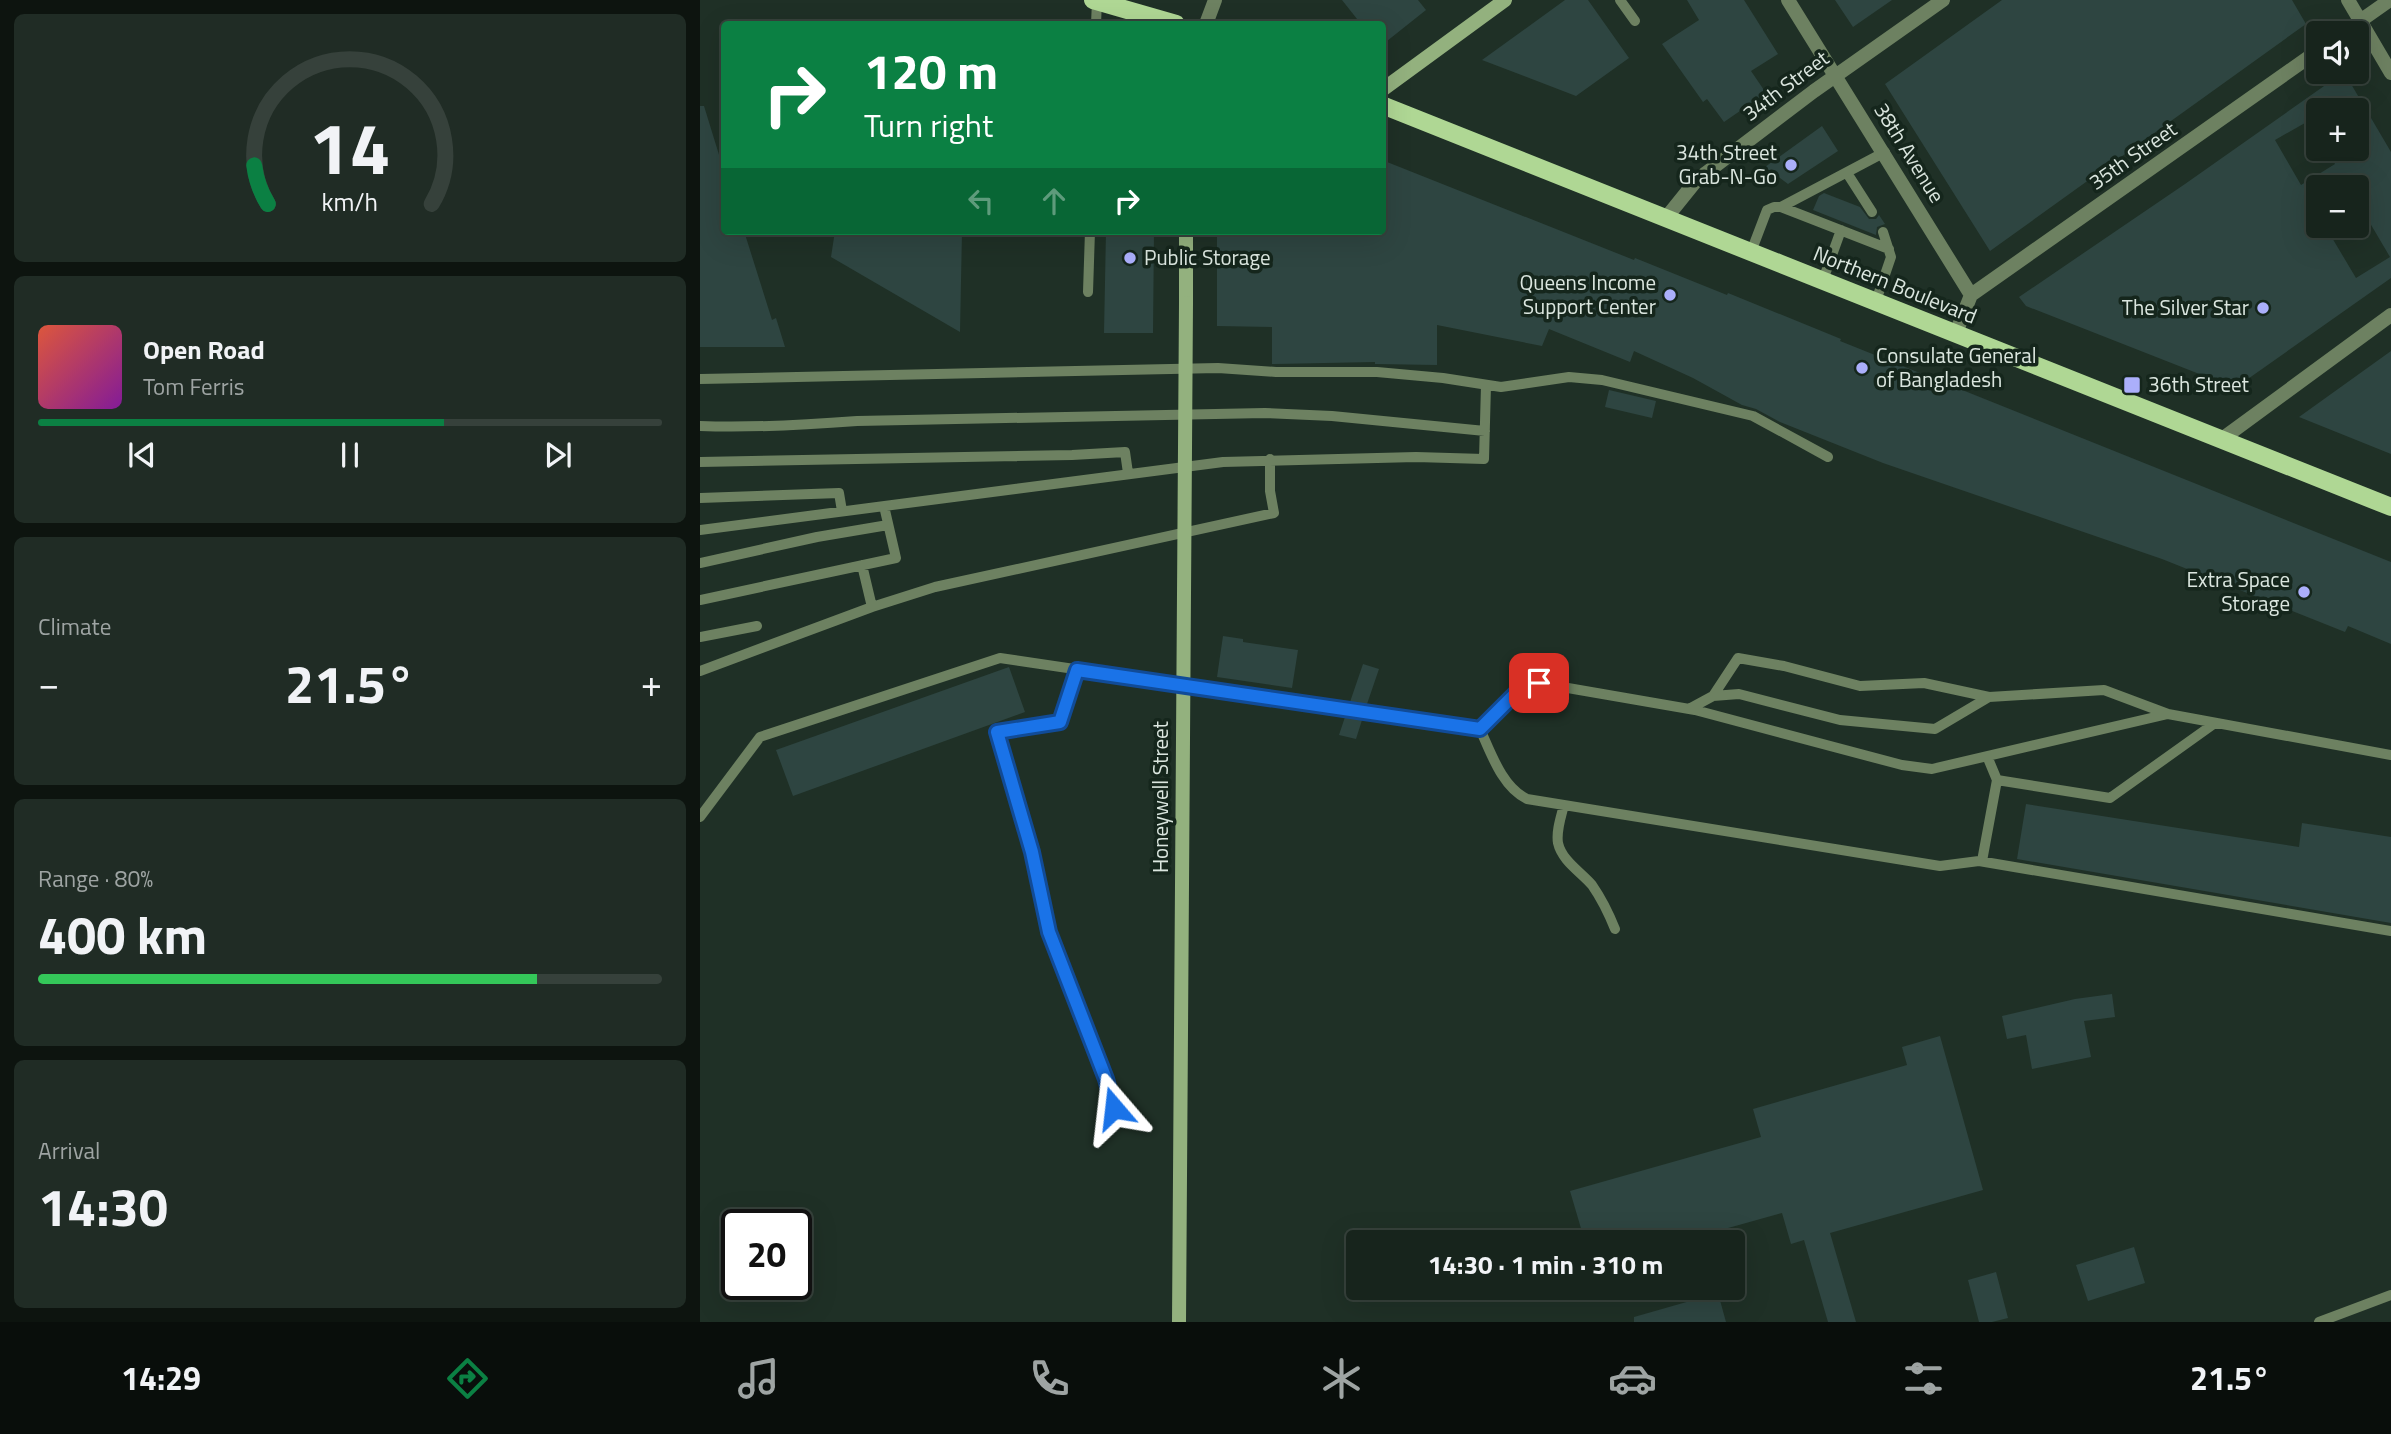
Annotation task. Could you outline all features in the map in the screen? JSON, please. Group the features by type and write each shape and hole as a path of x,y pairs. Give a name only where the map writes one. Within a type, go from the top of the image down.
{"main road":[{"path":"1095,1 1165,21"},
{"name":"Northern Boulevard","path":"1386,106 2391,507"}],"street":[{"path":"1207,21 1215,0"},
{"path":"1386,87 1505,0"},
{"name":"38th Avenue","path":"1788,0 1885,152 1971,295"},
{"name":"34th Street","path":"1666,218 1695,182 1942,0"},
{"path":"2348,0 2360,21 2390,0"},
{"path":"2369,36 2391,72"},
{"name":"35th Street","path":"1971,295 2306,59"},
{"name":"Honeywell Street","path":"1179,1322 1186,235"},
{"path":"1956,333 1971,295"},
{"path":"2222,439 2391,315"}],"lane":[{"path":"1620,0 1635,21"},
{"path":"1095,1 1096,21"},
{"path":"1781,207 1885,152"},
{"path":"1847,173 1872,212"},
{"path":"1751,252 1767,210 1774,207 1781,207 1889,249"},
{"path":"1822,280 1841,230"},
{"path":"1876,301 1891,257 1884,232"},
{"path":"1088,292 1090,235"},
{"path":"700,379 1218,368 1276,372 1377,372 1501,387 1569,377 1618,383 1753,416 1828,457"},
{"path":"700,530 1223,462 1416,457 1484,459 1486,385"},
{"path":"700,426 740,428 857,421 1265,413 1332,416 1485,431"},
{"path":"700,462 1125,452 1128,473"},
{"path":"700,670 873,607 945,585 1274,513 1270,491 1270,459"},
{"path":"700,498 839,493 842,511"},
{"path":"700,600 896,558 884,506"},
{"path":"700,563 817,537 888,525"},
{"path":"862,565 873,607"},
{"path":"700,637 757,626"},
{"path":"1713,696 1738,658 1784,666 1860,686 1924,683 1989,697 2104,690 2168,714 2391,755"},
{"path":"700,817 760,737 1000,659 1480,729"},
{"path":"1077,670 1060,722 997,732 1032,852 1049,932 1106,1079 1116,1115"},
{"path":"1480,729 1521,688 1534,683 1689,709 1902,765 1932,769 2168,714"},
{"path":"1689,709 1713,696 1739,694 1840,720 1935,729 1989,697"},
{"path":"1997,780 2110,798 2215,723"},
{"path":"1480,729 1493,758 1515,793 1527,799 1940,866 1982,861 2391,931"},
{"path":"1982,861 1997,780 1987,756"},
{"path":"1564,805 1558,831 1559,846 1567,860 1591,885 1606,908 1615,929"},
{"path":"2319,1322 2391,1295"}],"building":[{"path":"1342,0 1418,0 1426,10 1386,42 1386,21 1359,21"},
{"path":"1565,0 1588,0 1629,58 1576,96 1482,60"},
{"path":"1687,0 1744,0 1778,54 1751,71 1766,93 1724,122 1707,99 1703,102 1662,44 1699,20"},
{"path":"1835,0 1892,0 1853,27"},
{"path":"2002,0 2292,0 2306,24 1990,251 1885,84"},
{"path":"2327,84 2351,84 2359,98 2307,98"},
{"path":"2306,99 2306,122 2275,140 2301,185 2306,182 2306,238 2332,238 2356,278 2390,257 2369,221 2369,175 2317,175 2335,164 2333,161 2369,161 2369,115 2391,152 2391,278 2235,388 2026,306 2019,297"},
{"path":"700,106 704,106 721,161 721,235 745,235 772,320 776,318 785,347 700,347"},
{"path":"1822,126 1838,151 1788,184 1765,167"},
{"path":"1386,162 1634,260 1635,258 1727,295 1728,293 1841,339 1840,341 2391,562 2391,644 2348,626 2345,632 2162,559 1883,463 1742,405 1693,378 1634,351 1630,362 1549,329 1542,346 1437,325 1437,365 1375,362 1272,364 1272,327 1217,326 1217,235 1386,235"},
{"path":"1824,193 1860,207 1869,219 1876,219 1879,215 1885,224 1877,227 1876,235 1813,210 1819,196"},
{"path":"834,235 962,235 960,332 831,257"},
{"name":"Public Storage","path":"1106,235 1154,235 1153,333 1104,333"},
{"path":"2391,351 2391,454 2299,417"},
{"path":"1609,390 1656,401 1652,418 1605,407"},
{"path":"1223,636 1243,639 1243,642 1298,650 1292,688 1217,677"},
{"path":"1363,664 1379,669 1367,704 1350,702"},
{"path":"1009,667 1025,712 793,796 776,750"},
{"path":"1345,717 1362,720 1356,739 1339,735"},
{"path":"2026,804 2299,847 2302,823 2391,837 2391,923 2017,859"},
{"path":"2112,994 2115,1017 2084,1021 2091,1057 2032,1069 2026,1035 2007,1039 2002,1016 2075,999"},
{"path":"1940,1036 1983,1190 1830,1233 1856,1322 1828,1322 1804,1240 1791,1244 1782,1213 1721,1230 1581,1230 1570,1191 1761,1137 1753,1109 1907,1065 1902,1047"},
{"path":"2134,1247 2145,1283 2088,1301 2076,1265"},
{"path":"1996,1272 2008,1318 1979,1322 1968,1280"},
{"path":"1694,1300 1720,1300 1726,1322 1634,1322 1634,1317"}],"place":[{"name":"34th Street Grab-N-Go","path":"1791,165"},
{"name":"Public Storage","path":"1130,258"},
{"name":"Queens Income Support Center","path":"1670,295"},
{"name":"The Silver Star","path":"2263,308"},
{"name":"Consulate General of Bangladesh","path":"1862,368"},
{"name":"36th Street","path":"2132,385"},
{"name":"Extra Space Storage","path":"2304,592"}],"route":[{"path":"1114,1108 1106,1079 1049,932 1032,852 997,732 1060,722 1077,670 1480,729 1521,688 1539,683"}]}
